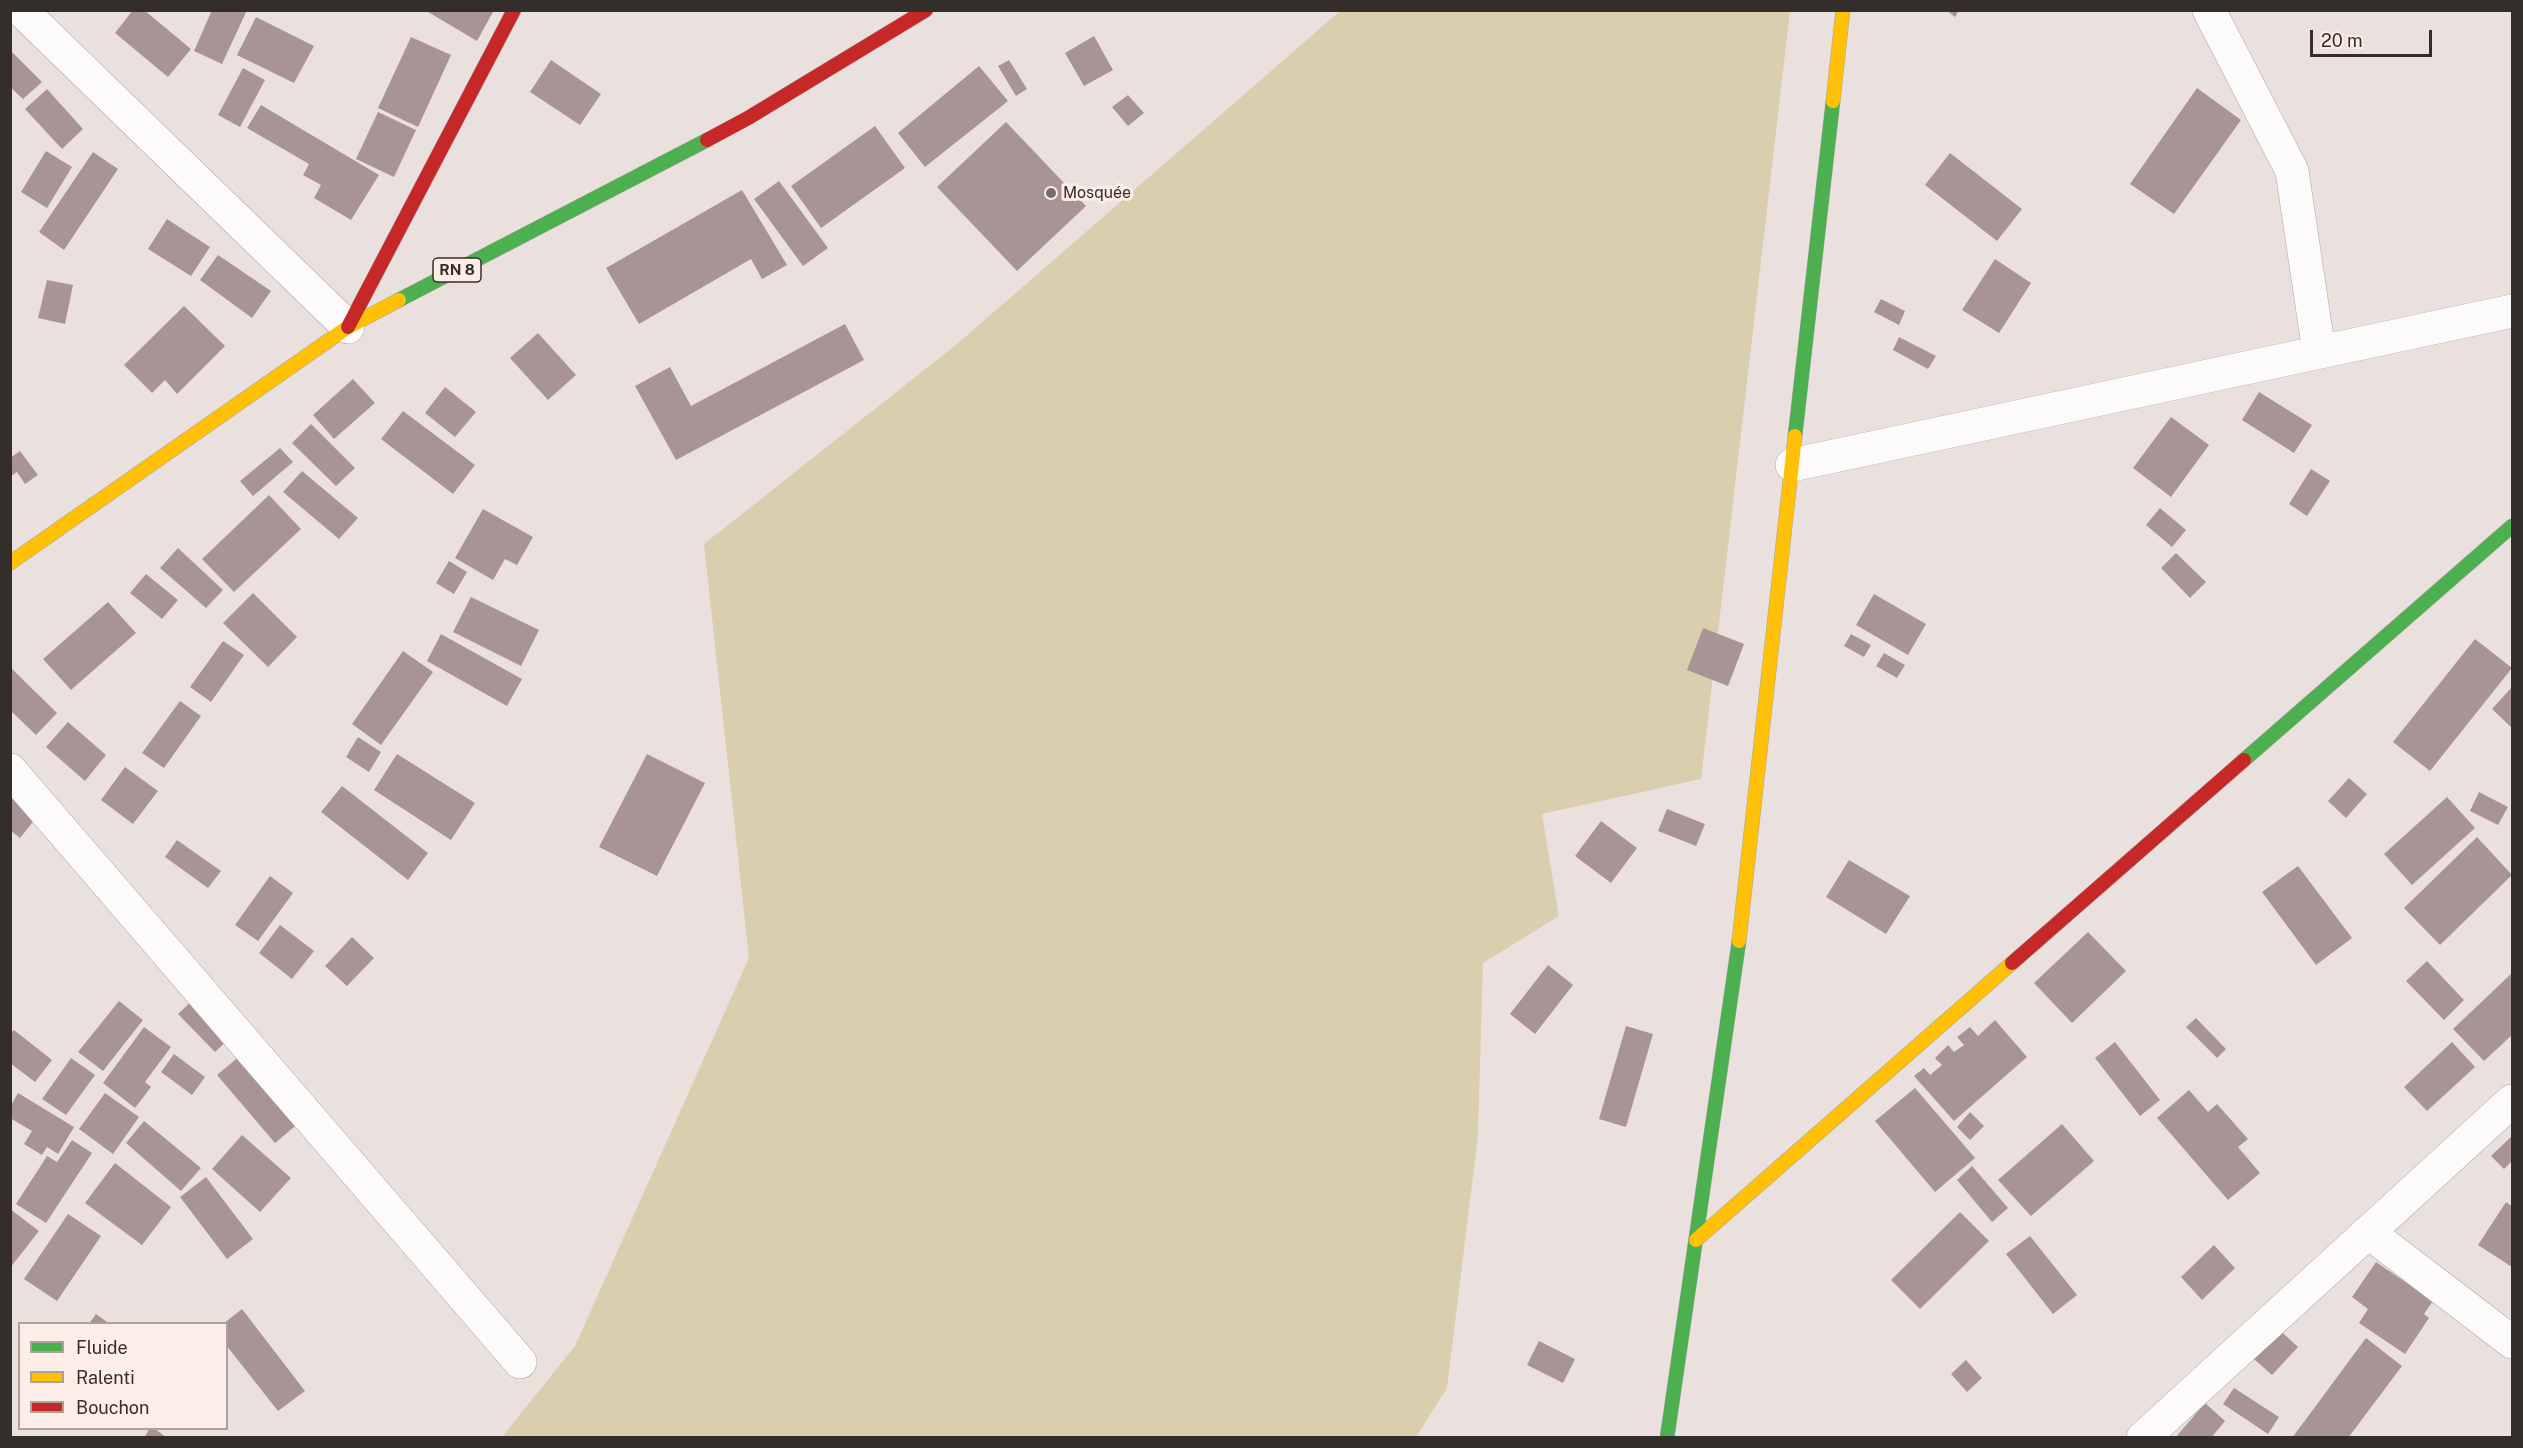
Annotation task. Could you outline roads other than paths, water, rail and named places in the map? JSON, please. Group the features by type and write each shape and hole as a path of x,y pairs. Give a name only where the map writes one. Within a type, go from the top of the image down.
{"street":[{"path":"21,10 348,327 514,10"},
{"name":"RN 8","path":"10,563 348,327 748,118 926,10"},
{"path":"1666,1437 1734,983 1843,10"},
{"path":"2209,10 2292,171 2319,352"},
{"path":"1792,465 2512,311"},
{"path":"1696,1240 2512,526"},
{"path":"10,770 520,1362"},
{"path":"2143,1437 2512,1101"},
{"path":"2368,1232 2512,1342"}],"place":[{"name":"Mosquée","path":"1051,193"}]}
